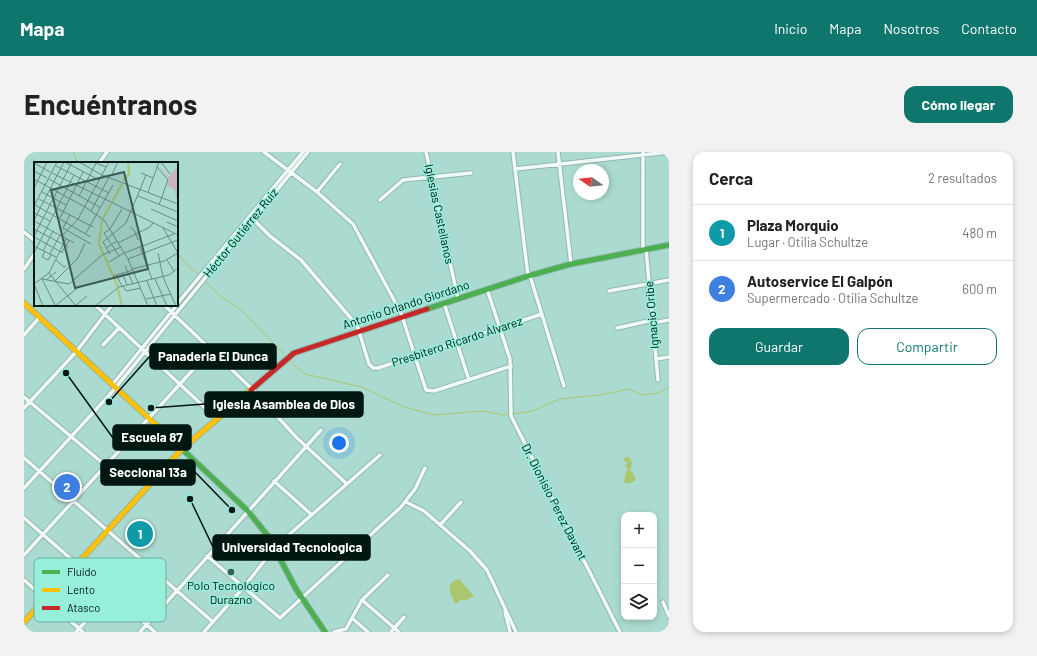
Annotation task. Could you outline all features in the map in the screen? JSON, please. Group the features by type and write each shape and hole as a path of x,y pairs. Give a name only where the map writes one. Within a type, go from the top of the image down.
{"street":[{"path":"100,162 107,152"},
{"path":"264,152 317,192 353,224 402,316 424,386 427,391 469,380 511,366"},
{"name":"Héctor Gutiérrez Ruiz","path":"178,306 251,218 303,152"},
{"name":"Héctor Gutiérrez Ruiz","path":"178,304 308,152"},
{"name":"Iglesias Castellanos","path":"426,152 458,299"},
{"path":"513,152 529,276 564,386"},
{"path":"558,152 571,264"},
{"path":"515,169 669,152"},
{"name":"Ignacio Oribe","path":"643,154 644,250 649,283 658,380"},
{"path":"317,192 340,164"},
{"path":"380,200 400,181 471,173"},
{"path":"251,218 270,236 301,260 355,323 359,330"},
{"path":"24,232 34,240"},
{"name":"Antonio Orlando Giordano","path":"83,558 182,449 251,388 294,353 359,330 529,276 571,264 669,245"},
{"path":"24,269 34,254"},
{"path":"609,291 669,280"},
{"name":"Dr. Dionisio Perez Davant","path":"487,289 511,366 511,416 620,632"},
{"path":"24,303 247,510 275,548 302,597 325,632"},
{"path":"444,303 469,380"},
{"path":"96,306 216,418"},
{"path":"24,408 76,352 111,306"},
{"path":"165,306 251,388 306,446 347,484"},
{"name":"Héctor Gutiérrez Ruiz","path":"172,313 176,306"},
{"name":"Héctor Gutiérrez Ruiz","path":"172,313 178,306"},
{"path":"114,386 144,351 172,313"},
{"path":"24,488 72,437 172,313"},
{"name":"Presbítero Ricardo Álvarez","path":"359,330 369,364 372,368 378,368 542,314"},
{"path":"24,335 39,318"},
{"path":"617,328 653,321 669,320"},
{"path":"103,345 119,328"},
{"path":"24,555 211,350"},
{"path":"656,359 669,356"},
{"path":"24,397 106,466"},
{"path":"166,601 320,430"},
{"path":"204,632 244,587 275,548 380,455"},
{"path":"24,458 140,558"},
{"path":"208,556 280,618 406,502 415,489 425,468"},
{"path":"274,481 312,515"},
{"path":"406,502 424,511 470,551 487,570 516,632"},
{"path":"440,525 461,502"},
{"path":"24,518 70,558"},
{"path":"334,632 346,629 362,600 388,575"},
{"path":"24,580 34,589"},
{"path":"166,581 213,622"},
{"path":"362,600 399,632"},
{"path":"663,602 669,616"},
{"path":"505,606 510,632"},
{"name":"Antonio Orlando Giordano","path":"24,622 34,611"},
{"path":"391,632 404,617"},
{"path":"352,619 368,632"},
{"path":"69,622 78,630 83,632"},
{"path":"78,630 85,622"},
{"path":"144,622 155,632"},
{"path":"140,632 146,624"}],"shaded area":[{"path":"626,457 630,458 632,463 630,471 632,471 636,480 629,484 624,482 626,471 629,471 625,466 628,462 623,461"},
{"path":"459,579 474,596 464,601 462,599 456,604 450,593 450,586 451,583"}],"waterway":[{"path":"73,152 78,162"},
{"path":"178,254 188,266 200,275"},
{"path":"205,281 219,295 240,309 284,354"},
{"path":"288,360 305,374 362,387 402,406 433,415 483,411 503,415 510,414"},
{"path":"513,414 533,411 560,399 600,395 629,389 642,395 658,393 669,387"}],"traffic: fast":[{"path":"427,309 528,276 571,264 669,245"},
{"path":"167,435 247,510 268,536 296,589 325,632"}],"traffic: slow":[{"path":"24,303 167,435"},
{"path":"82,558 182,449 251,390"},
{"path":"24,622 34,611"}],"traffic: jam":[{"path":"251,390 294,353 427,309"}],"place":[{"name":"Escuela 87","path":"66,373"},
{"name":"Panaderia El Dunca","path":"109,402"},
{"name":"Iglesia Asamblea de Dios","path":"151,408"},
{"name":"Autoservice El Galpón","path":"67,487"},
{"name":"Universidad Tecnologica","path":"190,499"},
{"name":"Seccional 13a","path":"232,510"},
{"name":"Plaza Morquio","path":"140,534"},
{"name":"Polo Tecnológico Durazno","path":"231,572"}]}
